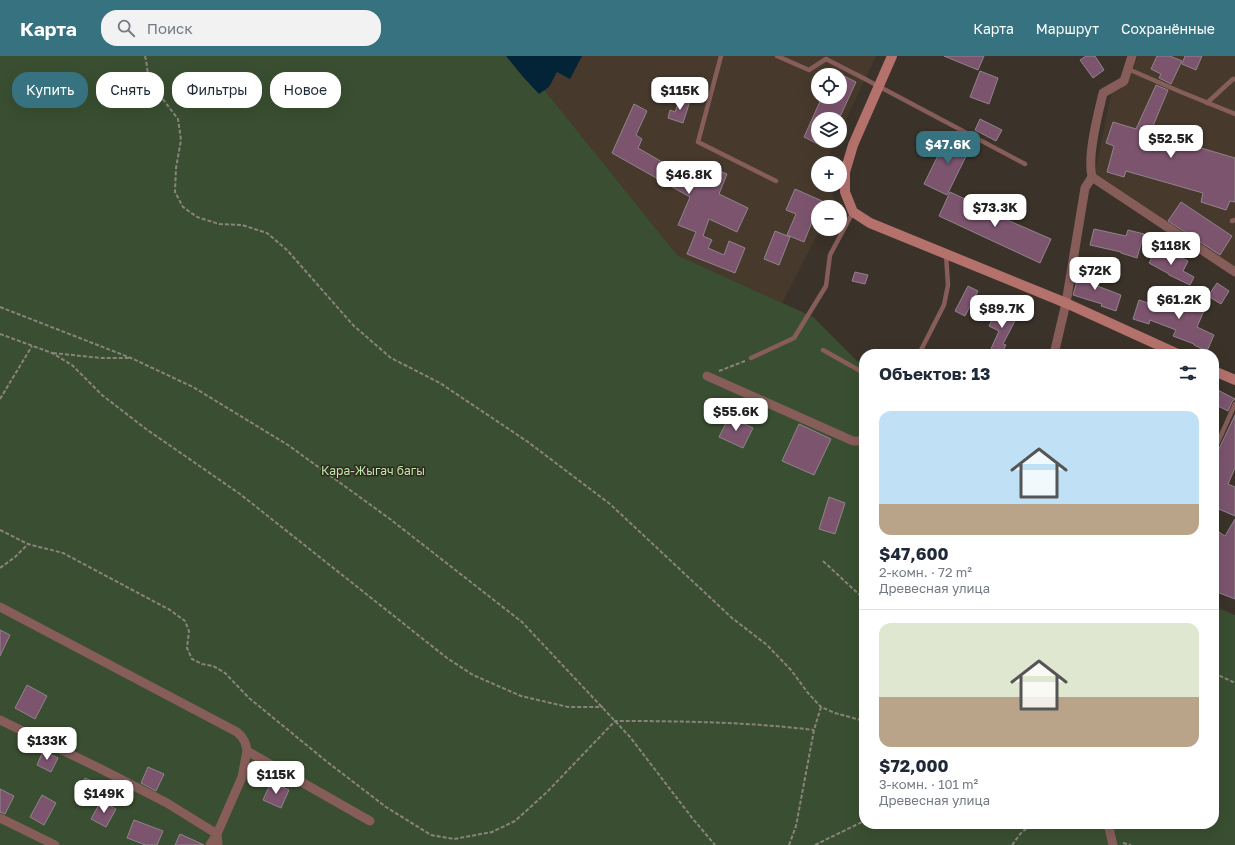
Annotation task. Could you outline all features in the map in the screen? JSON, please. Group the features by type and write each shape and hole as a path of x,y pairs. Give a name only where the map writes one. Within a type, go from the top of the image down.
{"street":[{"path":"892,56 853,146 845,172 846,192 853,212 870,223 1066,303 1167,349"},
{"path":"1132,56 1124,80 1103,94 1094,134 1090,170 1092,177 1235,272"},
{"path":"1055,349 1066,303 1085,188 1092,177"},
{"path":"1219,373 1235,380"},
{"path":"707,376 853,441 859,441"},
{"path":"0,607 237,732 242,737 246,743 247,751 242,777 217,834 210,845"},
{"path":"0,720 167,803 217,834"},
{"path":"247,751 370,821"},
{"path":"0,818 54,845"},
{"path":"1109,829 1112,845"},
{"path":"217,834 218,845"}],"lane":[{"path":"721,56 698,142 776,181"},
{"path":"778,56 809,70 827,58 1025,164"},
{"path":"1128,69 1235,114"},
{"path":"1207,103 1233,79 1235,79"},
{"path":"751,358 794,338 826,286 830,256 853,212"},
{"path":"922,349 944,305 948,285 946,254"},
{"path":"823,350 859,370"},
{"path":"1219,440 1235,404"}],"path":[{"path":"145,56 149,80 178,119 181,140 176,168 175,192 183,207 197,218 219,224 242,225 267,233 287,250 354,326 390,358 440,383 528,442 610,504 732,618 767,646 792,670 808,693 821,707 835,713 859,720"},
{"path":"0,306 131,358 193,388 288,445 390,519 522,622 630,737 693,820 714,845"},
{"path":"0,334 52,353 72,365 102,395 146,429 240,494 447,658 473,675 521,696 568,707 602,707"},
{"path":"0,399 32,346"},
{"path":"52,353 101,358 131,358"},
{"path":"707,376 751,358"},
{"path":"0,530 28,544 63,553 170,610 185,621 189,631 187,648 192,659 202,664 213,666 225,673 249,698 326,761 386,807 431,835 454,839 492,832 514,821 547,792 615,721 670,721 772,725 814,730"},
{"path":"0,568 15,557 28,544"},
{"path":"823,561 859,594"},
{"path":"1219,675 1235,683"},
{"path":"790,845 796,826 814,730 821,707"},
{"path":"815,845 859,823"},
{"path":"1012,845 1026,829"}],"shaded area":[{"path":"517,56 876,56 847,117 847,112 811,112 811,148 832,148 828,156 811,156 811,192 832,192 834,200 811,200 811,236 816,236 782,303 677,255"},
{"path":"1138,56 1235,56 1235,267 1095,174 1111,94 1129,79"}],"green space":[{"name":"Кара-Жыгач багы","path":"0,56 517,56 677,255 813,317 859,363 859,829 1219,829 1219,608 1235,615 1235,845 0,845"}],"water":[{"path":"506,56 582,56 570,79 557,72 549,87 539,94"}],"building":[{"path":"944,56 984,56 978,70"},
{"path":"1086,56 1095,56 1104,70 1093,78 1080,60"},
{"path":"1157,56 1170,56 1182,61 1171,84 1159,78 1161,74 1151,69"},
{"path":"1185,56 1202,56 1196,70 1182,64"},
{"path":"980,71 998,78 989,104 970,97"},
{"path":"847,78 856,82 847,102"},
{"path":"1156,85 1168,90 1150,133 1235,158 1235,202 1230,201 1226,210 1201,202 1203,193 1126,171 1124,177 1107,172 1114,146 1106,143 1113,122 1136,129"},
{"path":"680,98 690,101 683,123 668,118 670,110 675,112"},
{"path":"634,104 647,111 636,135 642,139 638,148 669,166 672,161 700,177 705,165 727,174 719,194 748,208 737,232 709,219 703,236 712,240 708,248 724,255 729,241 745,248 735,273 687,254 696,232 678,225 690,197 612,153"},
{"path":"819,104 846,104 842,112 815,112"},
{"path":"980,119 1002,130 996,141 975,130"},
{"path":"811,121 811,140 804,137"},
{"path":"948,135 971,146 947,195 924,184"},
{"path":"795,189 820,200 811,200 811,224 804,242 787,235 796,214 786,210"},
{"path":"950,192 999,215 998,216 1051,239 1040,263 939,216"},
{"path":"1181,202 1232,236 1220,255 1168,221"},
{"path":"1094,229 1126,236 1128,230 1144,234 1137,258 1121,252 1090,245"},
{"path":"775,231 790,237 779,265 764,259"},
{"path":"1157,248 1176,258 1177,256 1188,261 1183,271 1194,277 1190,285 1149,263"},
{"path":"1081,267 1096,272 1092,284 1121,295 1116,311 1101,306 1102,304 1073,295"},
{"path":"855,272 868,275 865,284 852,281"},
{"path":"1217,283 1229,291 1221,304 1208,296"},
{"path":"968,286 978,291 965,316 955,311"},
{"path":"1191,294 1208,301 1197,327 1214,335 1208,349 1203,349 1173,336 1176,330 1150,320 1149,324 1133,319 1139,300 1164,308 1165,305 1183,312"},
{"path":"998,308 1017,317 1003,344 1006,345 1004,349 991,349 999,331 989,326"},
{"path":"1219,391 1235,399 1228,411 1219,406"},
{"path":"1235,415 1235,468 1228,484 1235,487 1235,516 1219,509 1219,449"},
{"path":"729,417 753,428 743,448 719,437"},
{"path":"799,424 831,439 814,475 782,461"},
{"path":"829,497 845,503 835,534 819,529"},
{"path":"1235,519 1235,599 1219,593 1219,532 1225,536"},
{"path":"0,630 10,635 0,656"},
{"path":"27,685 47,696 35,719 15,708"},
{"path":"43,751 58,758 51,772 37,765"},
{"path":"148,767 164,774 156,791 141,783"},
{"path":"85,778 99,784 90,801 77,794"},
{"path":"271,782 289,790 281,808 263,800"},
{"path":"0,789 14,796 5,814 0,812"},
{"path":"42,795 56,803 44,825 30,817"},
{"path":"101,801 116,809 106,827 91,819"},
{"path":"134,820 163,831 157,845 146,845 127,838"},
{"path":"180,834 204,845 175,845"}]}
